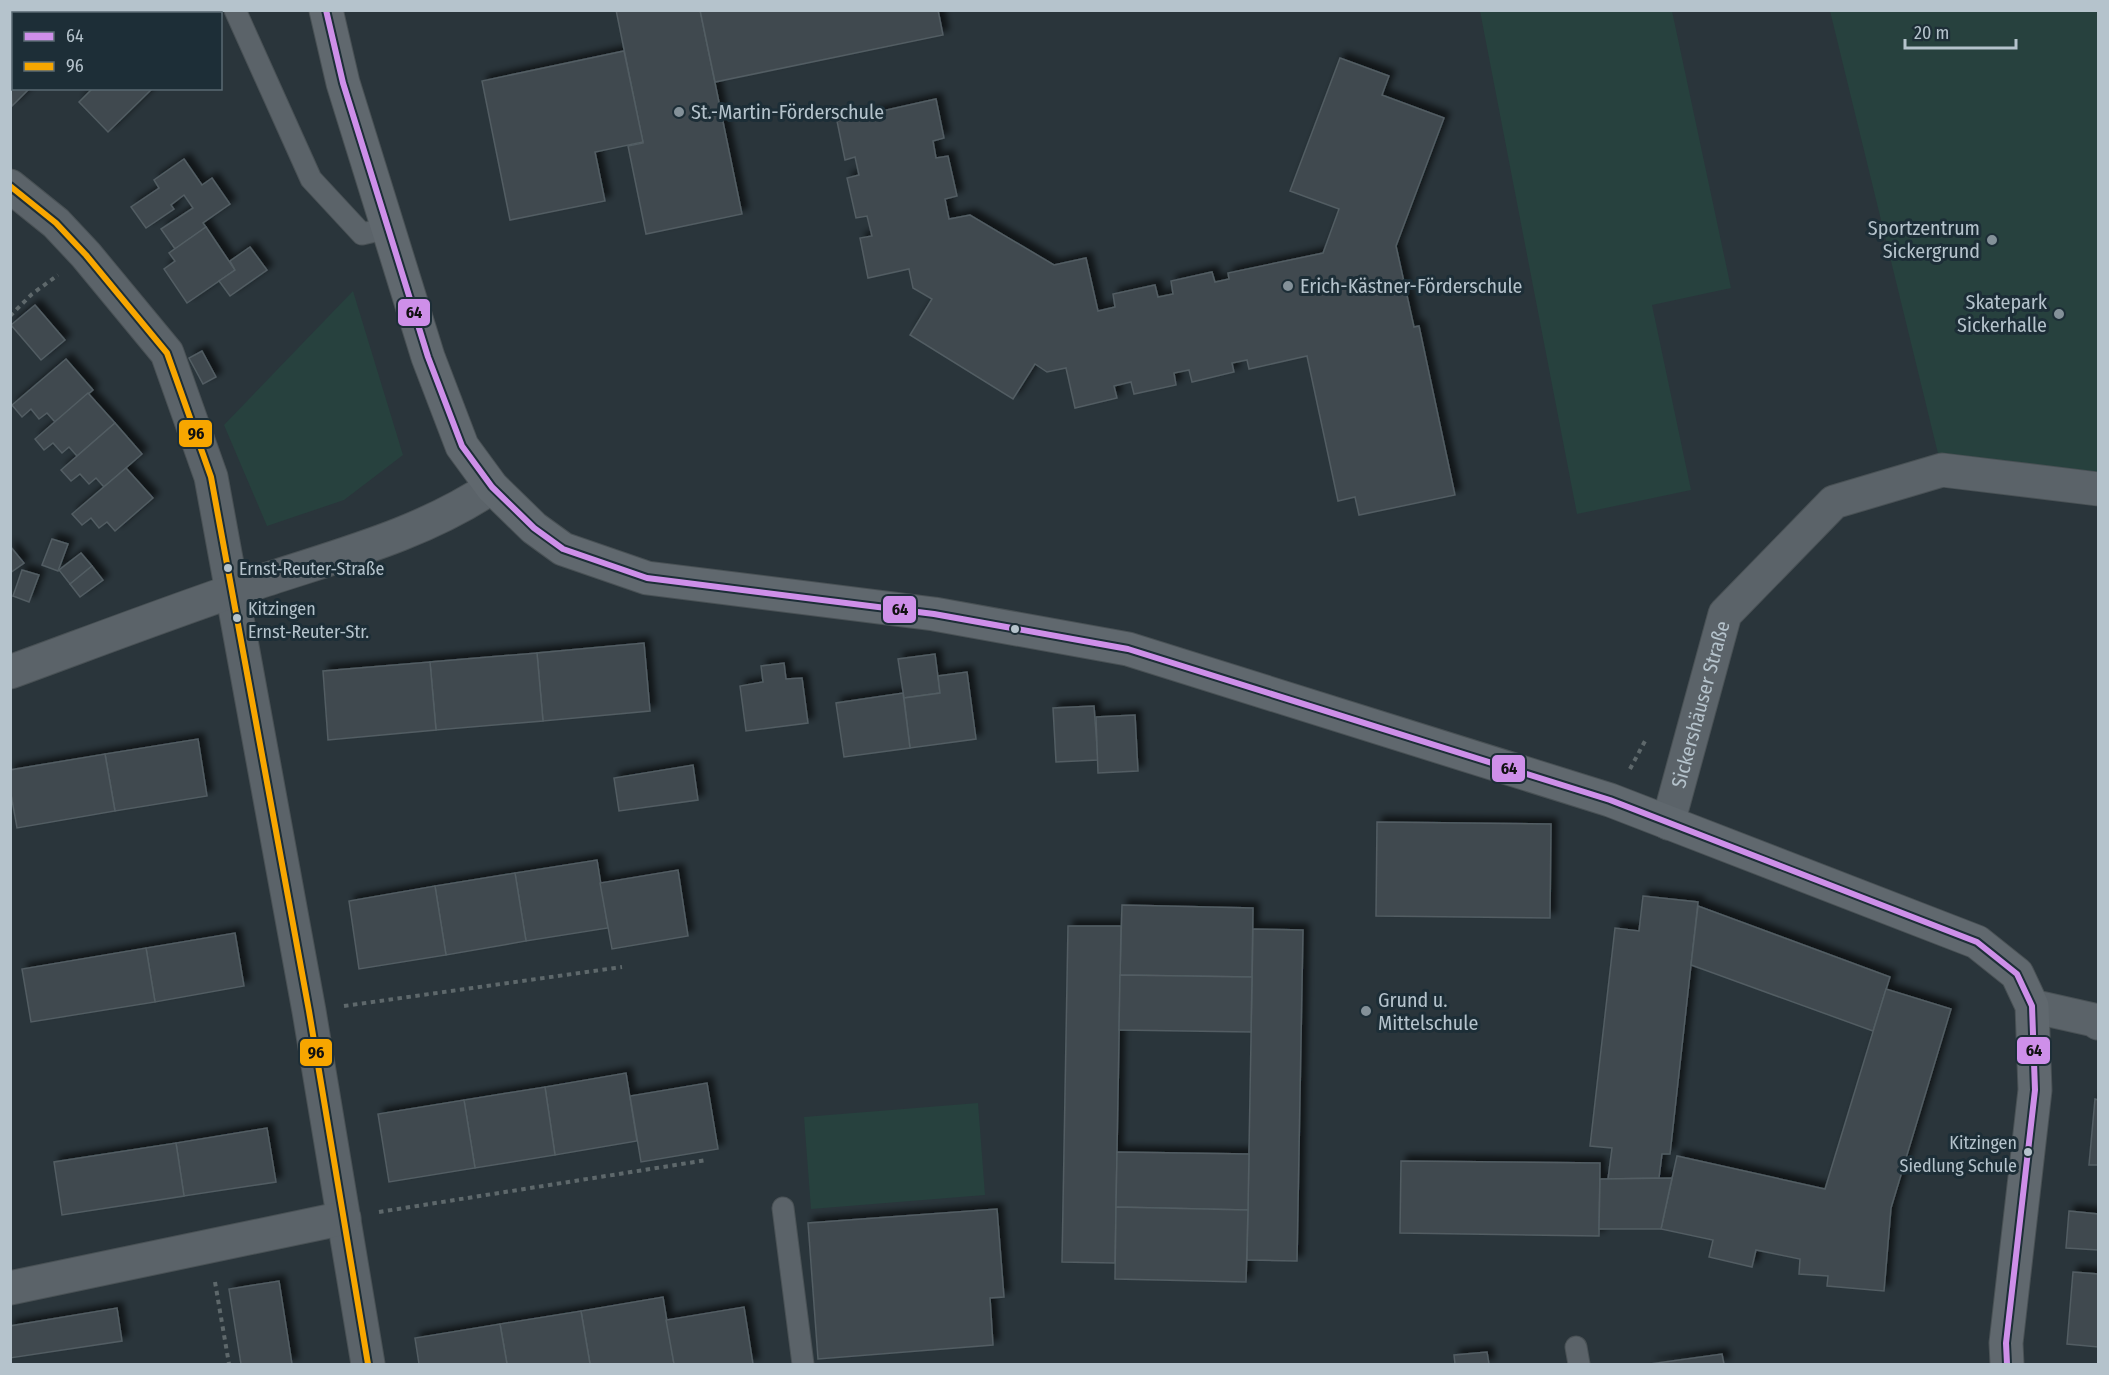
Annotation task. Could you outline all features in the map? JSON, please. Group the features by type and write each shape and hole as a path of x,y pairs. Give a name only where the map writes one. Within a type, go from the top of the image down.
{"street":[{"path":"326,10 343,82 428,357 462,446 492,487 534,528 563,549 647,578 934,614 1128,649 1610,800 1977,942 2017,974 2032,1006 2035,1090 2007,1342 2007,1365"},
{"path":"10,186 56,224 86,255 166,353 211,477 309,1011 368,1365"},
{"name":"Sickershäuser Straße","path":"1668,823 1725,614 1834,502 1942,470 2098,489"},
{"path":"10,672 232,591 420,527 467,504 492,487"},
{"path":"2032,1006 2094,1020 2098,1023"},
{"path":"10,1288 344,1218"}],"lane":[{"path":"235,10 311,179 362,234 388,228"},
{"path":"783,1208 803,1365"}],"path":[{"path":"10,316 32,294 86,255"},
{"path":"309,1011 622,967"},
{"path":"344,1218 707,1160"},
{"path":"210,1246 229,1365"}],"green space":[{"path":"1480,11 1672,11 1731,288 1652,305 1691,490 1577,514"},
{"name":"Sportzentrum Sickergrund","path":"1830,11 2098,11 2098,489 1942,470"},
{"path":"353,291 403,455 344,500 267,526 224,425"},
{"path":"978,1103 985,1195 811,1209 804,1117"}],"building":[{"name":"St.-Martin-Förderschule","path":"616,10 700,10 742,214 646,234 628,146 643,143"},
{"path":"700,10 938,10 943,35 715,82"},
{"path":"624,51 643,142 595,152 605,201 510,220 482,81"},
{"name":"Erich-Kästner-Förderschule","path":"1340,58 1389,76 1382,95 1444,118 1396,246 1414,327 1419,326 1455,495 1359,515 1355,497 1338,501 1307,356 1249,369 1247,360 1232,363 1234,372 1192,382 1189,370 1174,373 1176,385 1134,394 1131,382 1114,386 1117,398 1075,408 1066,368 1047,372 1035,364 1013,399 910,335 932,299 913,288 909,269 868,278 860,238 872,236 867,216 856,218 847,178 859,175 855,157 845,160 837,121 936,99 944,138 933,141 936,158 948,156 957,196 945,199 949,219 970,215 1054,265 1086,258 1098,311 1115,307 1113,294 1155,285 1158,297 1173,294 1171,281 1212,272 1215,282 1229,279 1228,273 1323,253 1339,209 1290,191"},
{"path":"12,68 12,90 28,90 12,106 10,70"},
{"path":"91,90 151,90 108,132 79,102"},
{"path":"184,159 202,185 212,178 230,204 203,223 206,227 175,249 161,229 193,208 184,195 171,205 174,209 146,228 131,207 159,188 154,180"},
{"path":"206,227 235,270 187,303 164,269 175,261 169,253"},
{"path":"250,247 267,270 230,296 219,281 235,270 230,261"},
{"path":"35,305 65,340 41,360 11,325"},
{"path":"202,351 216,377 203,384 189,358"},
{"path":"66,359 93,390 55,422 47,413 39,419 31,409 22,417 12,405"},
{"path":"88,393 115,423 77,456 69,447 62,453 53,443 44,450 35,439"},
{"path":"115,423 142,454 104,487 96,478 89,484 80,474 71,481 61,470"},
{"path":"126,468 153,498 115,531 107,522 99,528 91,518 82,525 72,514"},
{"path":"52,539 68,544 58,571 42,565"},
{"path":"10,546 24,563 10,573"},
{"path":"81,553 92,566 70,584 59,570"},
{"path":"92,566 103,580 80,597 70,584"},
{"path":"22,570 39,575 29,602 13,596"},
{"path":"644,643 650,711 543,721 537,653"},
{"path":"537,653 543,721 436,730 430,662"},
{"path":"935,654 940,693 904,698 898,659"},
{"path":"430,662 436,730 328,740 323,671"},
{"path":"784,663 786,679 802,678 808,723 746,731 740,686 763,682 761,666"},
{"path":"967,672 976,739 910,748 904,698 940,693 938,676"},
{"path":"903,693 910,748 844,757 836,703"},
{"path":"1094,706 1098,760 1056,762 1053,708"},
{"path":"1135,715 1138,771 1098,773 1096,717"},
{"path":"198,739 207,796 115,811 105,754"},
{"path":"105,754 115,811 17,828 10,789 10,770"},
{"path":"693,765 698,800 619,811 614,778"},
{"path":"1377,822 1551,824 1550,918 1376,916"},
{"path":"597,860 608,928 526,941 515,873"},
{"path":"678,870 688,936 612,949 600,883"},
{"path":"515,873 526,941 446,955 435,886"},
{"path":"435,886 446,955 359,969 349,901"},
{"path":"1643,896 1698,902 1670,1154 1662,1154 1659,1178 1608,1179 1612,1148 1590,1146 1615,928 1639,931"},
{"path":"1122,905 1253,908 1252,977 1120,975"},
{"path":"1698,906 1890,977 1873,1031 1691,965"},
{"path":"1068,926 1121,926 1115,1263 1062,1262"},
{"path":"1253,929 1303,930 1297,1261 1247,1260"},
{"path":"235,933 244,986 155,1002 146,948"},
{"path":"146,948 155,1002 31,1022 22,969"},
{"path":"1120,975 1252,977 1251,1032 1119,1030"},
{"path":"1886,989 1951,1009 1891,1208 1884,1291 1827,1286 1828,1276 1799,1274 1800,1259 1756,1250 1752,1267 1709,1257 1713,1240 1661,1229 1677,1156 1825,1189"},
{"path":"626,1073 637,1141 555,1155 545,1087"},
{"path":"707,1083 718,1149 641,1162 630,1096"},
{"path":"545,1087 555,1155 475,1168 464,1100"},
{"path":"2095,1099 2098,1100 2098,1165 2089,1165"},
{"path":"464,1100 475,1168 389,1182 378,1114"},
{"path":"267,1128 276,1182 184,1196 176,1143"},
{"path":"176,1143 184,1196 62,1215 54,1162"},
{"path":"1117,1152 1249,1154 1248,1210 1116,1207"},
{"path":"1401,1161 1600,1163 1599,1236 1400,1233"},
{"path":"1672,1178 1661,1229 1599,1229 1600,1179"},
{"path":"1116,1207 1248,1210 1246,1282 1115,1279"},
{"path":"997,1209 1004,1297 990,1298 993,1345 818,1359 808,1223"},
{"path":"2069,1211 2098,1214 2098,1250 2066,1248"},
{"path":"2073,1272 2098,1274 2098,1347 2067,1344"},
{"path":"279,1281 292,1364 241,1364 229,1289"},
{"path":"663,1297 674,1364 590,1364 581,1311"},
{"path":"744,1307 753,1364 674,1364 666,1320"},
{"path":"117,1308 122,1341 10,1358 10,1326"},
{"path":"581,1311 590,1364 507,1364 500,1324"},
{"path":"500,1324 507,1364 419,1364 415,1338"},
{"path":"1487,1352 1489,1364 1455,1364 1454,1355"},
{"path":"1722,1354 1724,1364 1650,1364"}],"transit line":[{"name":"64","path":"326,10 343,83 428,357 462,446 492,487 534,528 563,549 647,578 934,614 1128,649 1610,800 1977,942 2017,974 2032,1006 2035,1090 2006,1343 2007,1364"},
{"name":"96","path":"10,186 56,223 86,255 167,353 211,477 309,1011 368,1364"}],"place":[{"name":"St.-Martin-Förderschule","path":"679,112"},
{"name":"Sportzentrum Sickergrund","path":"1992,240"},
{"name":"Erich-Kästner-Förderschule","path":"1288,286"},
{"name":"Skatepark Sickerhalle","path":"2059,314"},
{"name":"Ernst-Reuter-Straße","path":"228,568"},
{"name":"Kitzingen Ernst-Reuter-Str.","path":"237,618"},
{"name":"Grund u. Mittelschule","path":"1366,1011"},
{"name":"Kitzingen Siedlung Schule","path":"2028,1152"}]}
